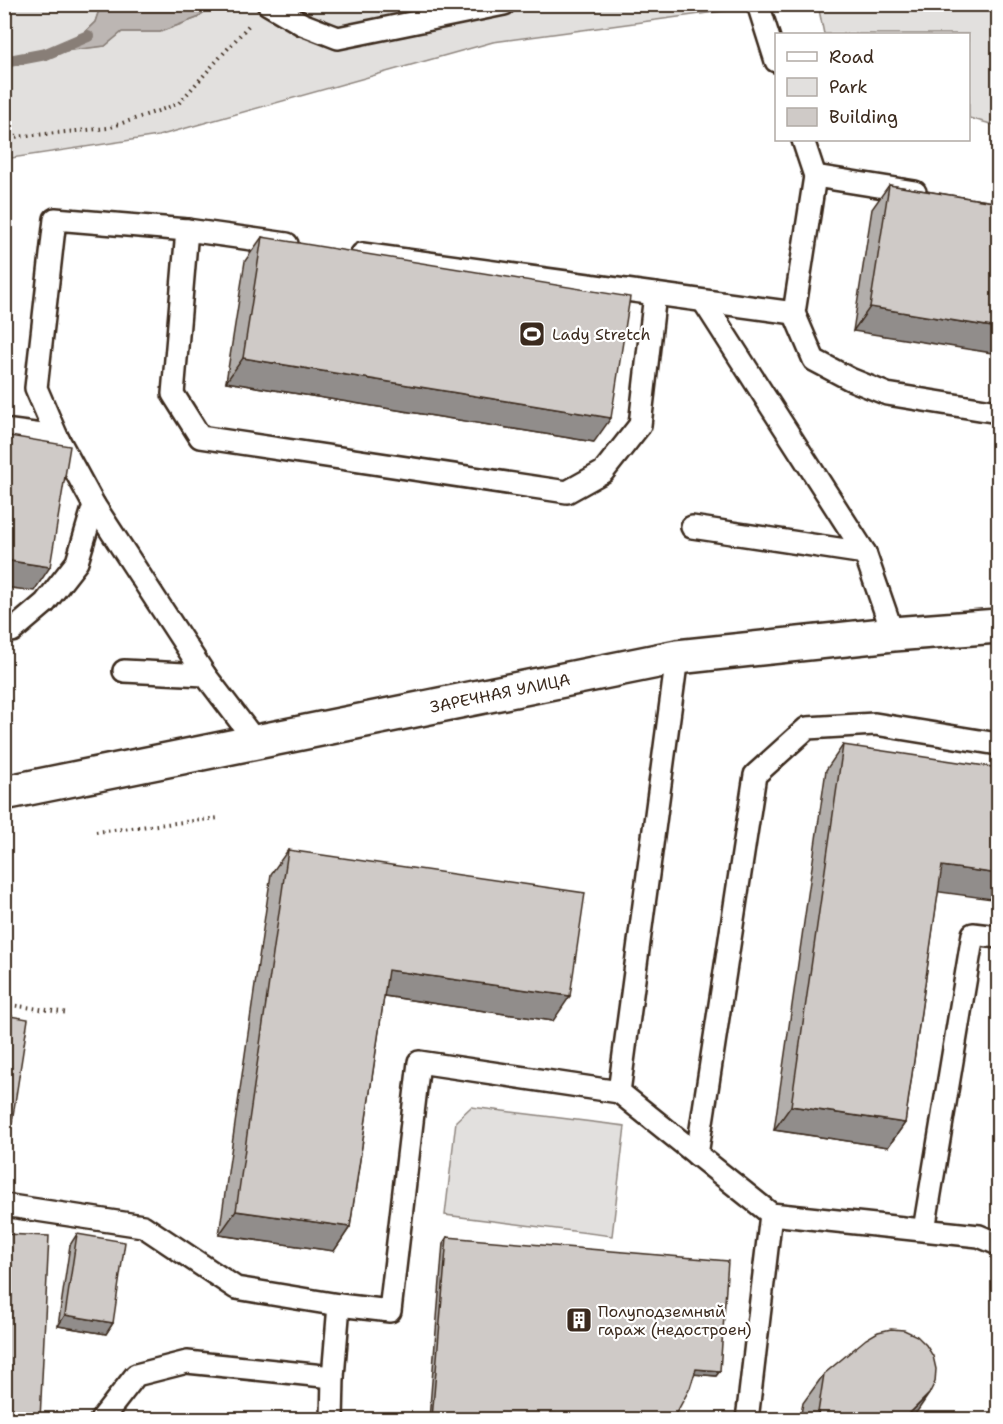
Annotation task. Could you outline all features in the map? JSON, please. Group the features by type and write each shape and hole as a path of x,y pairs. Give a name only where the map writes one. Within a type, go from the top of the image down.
{"street":[{"name":"ЗАРЕЧНАЯ УЛИЦА","path":"4,793 677,657 893,634 999,626"}],"lane":[{"path":"268,4 302,24 338,38 504,4"},
{"path":"758,4 775,55"},
{"path":"803,141 815,176 794,313 814,360 850,379 887,394 999,412"},
{"path":"815,176 930,194"},
{"path":"256,742 205,675 94,505 57,437 36,388 55,219 187,230 304,246"},
{"path":"187,230 173,394 200,437 567,492 603,472 640,425 655,294"},
{"path":"339,251 794,313"},
{"path":"704,302 865,553 893,634"},
{"path":"4,430 57,437"},
{"path":"4,631 12,631 45,603 77,562 94,505"},
{"path":"692,527 865,553"},
{"path":"619,1092 677,657"},
{"path":"124,671 205,675"},
{"path":"697,1155 755,776 807,728 875,724 999,744"},
{"path":"924,1230 973,934 999,938"},
{"path":"4,1205 143,1226 236,1288 390,1311 419,1062 619,1092 771,1214 979,1236 999,1244"},
{"path":"747,1419 771,1214"},
{"path":"332,1419 339,1305"},
{"path":"101,1419 136,1374 187,1362 333,1377"}],"path":[{"path":"4,138 108,129 178,104 252,21"},
{"path":"96,832 219,818"},
{"path":"4,1004 68,1013"}],"green space":[{"path":"5,5 101,5 95,22 66,50 105,46 122,32 160,32 197,18 212,5 767,5 493,42 158,136 5,159"},
{"path":"818,5 998,5 998,126 970,118 970,33 824,33"},
{"path":"471,1107 625,1126 612,1236 445,1215 456,1121"}],"shaded area":[{"path":"101,4 212,5 197,18 160,32 122,32 105,46 65,51 95,22"}],"building":[{"path":"889,185 999,203 999,328 870,307"},
{"path":"262,237 630,297 611,418 243,358"},
{"path":"4,435 70,446 50,567 4,560"},
{"path":"843,745 999,768 999,874 942,866 905,1123 791,1106"},
{"path":"288,850 585,893 570,996 388,970 350,1227 236,1211"},
{"path":"4,1015 28,1019 12,1122 4,1121"},
{"path":"4,1234 49,1236 40,1419 4,1419"},
{"path":"77,1234 125,1242 113,1323 65,1315"},
{"name":"Полуподземный гараж (недостроен)","path":"447,1237 728,1261 720,1371 696,1369 690,1388 671,1419 432,1419"},
{"path":"891,1329 904,1330 917,1336 933,1356 936,1369 935,1382 929,1394 908,1415 907,1419 817,1419 824,1374 866,1339 878,1332"}],"waterway":[{"path":"4,62 46,54 88,36"}],"place":[{"name":"Lady Stretch","path":"532,334"},
{"name":"Полуподземный гараж (недостроен)","path":"579,1320"}]}
